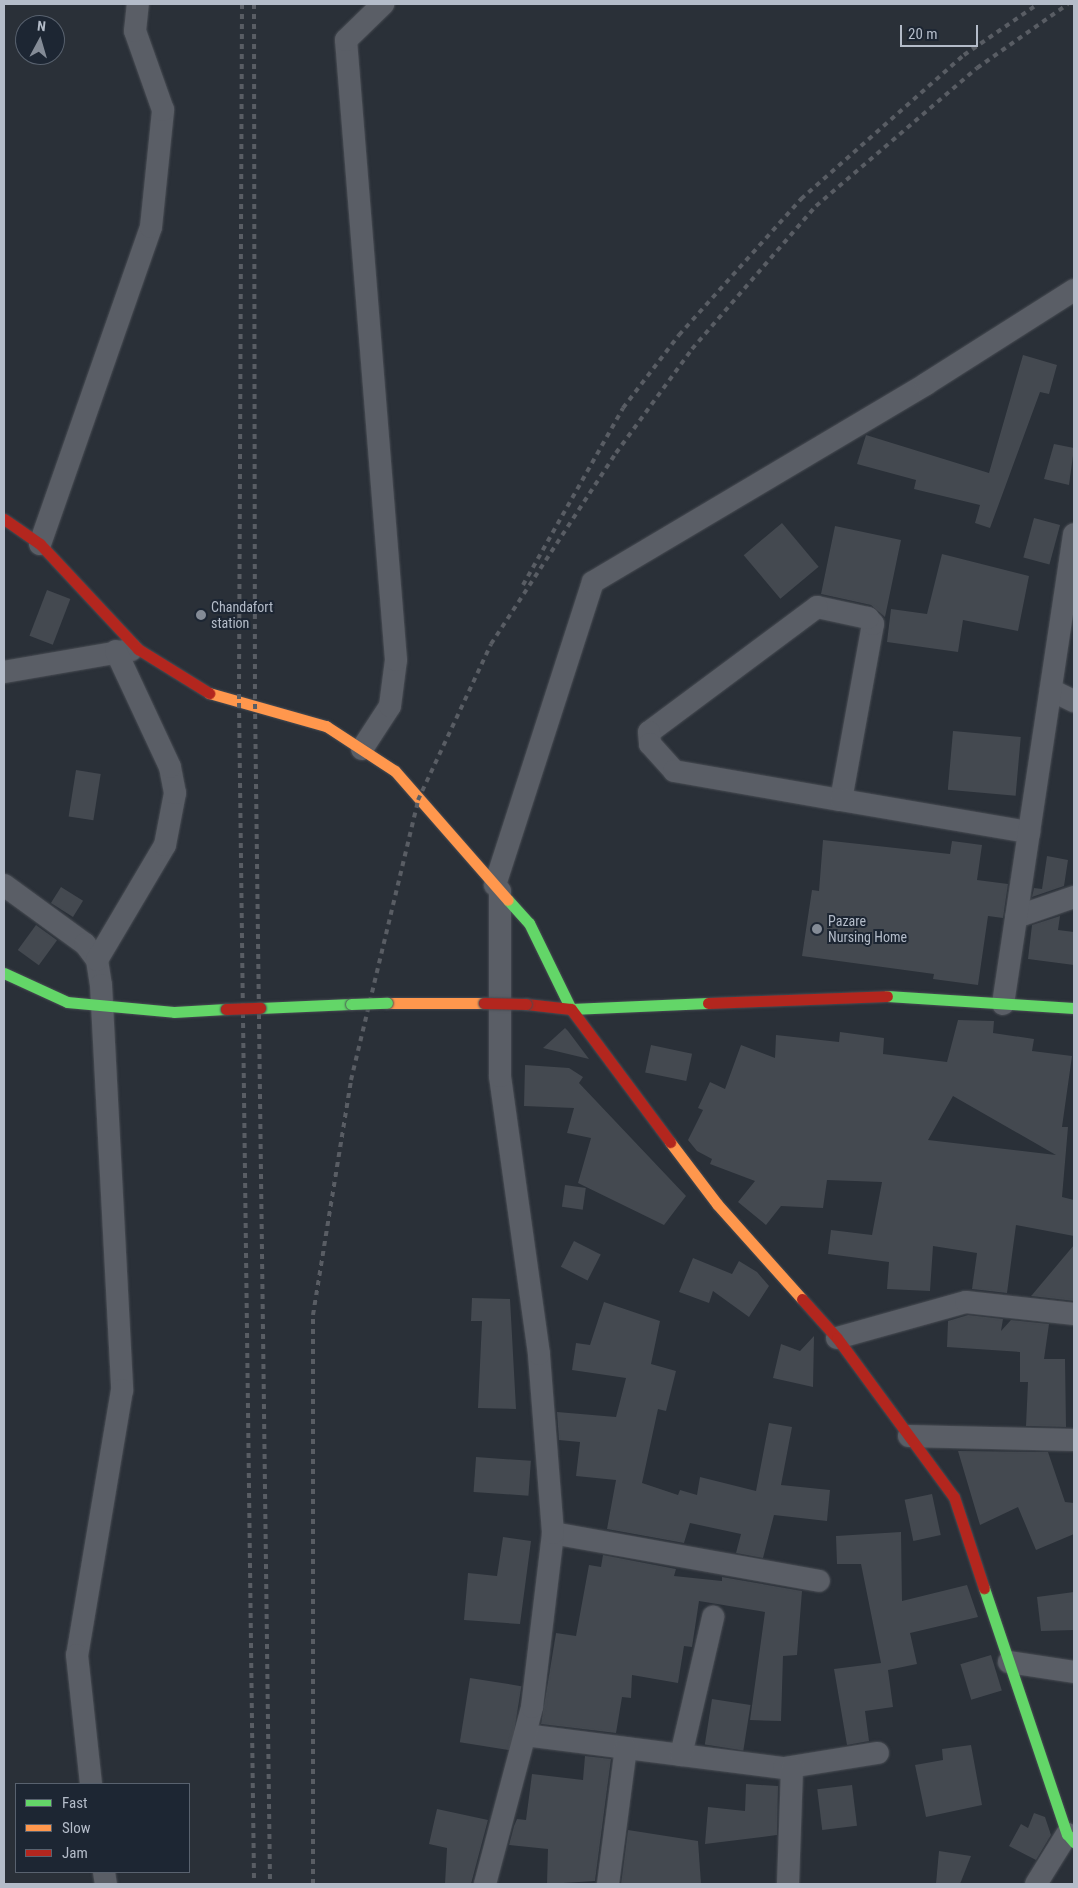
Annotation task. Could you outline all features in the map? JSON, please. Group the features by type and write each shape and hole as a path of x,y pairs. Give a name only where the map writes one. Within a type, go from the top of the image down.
{"street":[{"path":"40,544 151,227 162,110 136,31 138,4"},
{"path":"362,749 390,706 396,660 346,40 383,4"},
{"path":"485,1884 525,1735 554,1532 539,1354 500,1076 497,888 593,582 926,384 1074,290"},
{"path":"4,518 40,544 127,650 170,767 174,802 165,845 97,960"},
{"path":"1003,1004 1074,534"},
{"path":"841,800 872,624 868,618 818,607 649,732 650,744 670,769 841,800 1029,832"},
{"path":"4,672 127,650 214,696 326,726 394,770 529,923 571,1009 717,1204 837,1338 954,1497 1070,1838 1036,1884"},
{"path":"1051,690 1074,701"},
{"path":"4,885 85,944 97,960 103,1005 122,1390 77,1655 91,1783"},
{"path":"1016,917 1074,896"},
{"path":"4,974 67,1002 174,1012 387,1003 526,1004 571,1009 884,996 1074,1008"},
{"path":"837,1338 966,1302 1074,1314"},
{"path":"909,1436 1074,1440"},
{"path":"554,1532 819,1581"},
{"path":"681,1755 712,1617"},
{"path":"1009,1662 1074,1672"},
{"path":"525,1735 792,1768 878,1753"},
{"path":"608,1884 626,1748"},
{"path":"788,1884 792,1768"}],"building":[{"path":"1023,355 1057,365 1049,394 1040,392 990,528 975,523 980,505 914,489 916,480 857,464 866,435 989,473"},
{"path":"1054,444 1074,448 1069,485 1044,479"},
{"path":"1034,518 1060,525 1049,565 1023,558"},
{"path":"782,523 819,567 780,599 744,555"},
{"path":"835,526 901,540 885,617 871,605 821,594"},
{"path":"942,554 1029,576 1018,631 963,620 958,652 887,642 891,609 927,614"},
{"path":"47,590 70,599 53,645 29,636"},
{"path":"953,731 1021,737 1016,796 948,790"},
{"path":"76,770 101,774 93,820 69,816"},
{"path":"823,840 950,854 952,841 982,845 977,880 1008,884 1003,918 988,916 978,985 933,979 934,974 802,956 812,890 819,891"},
{"path":"1047,856 1068,860 1064,886 1032,897 1034,888 1042,889"},
{"path":"61,887 83,901 73,917 51,903"},
{"path":"1060,916 1058,930 1074,932 1074,965 1028,959 1032,925"},
{"path":"36,925 57,940 39,965 18,950"},
{"path":"958,1020 994,1021 993,1033 1034,1039 1032,1051 1072,1056 1062,1127 1068,1127 1062,1197 1074,1200 1074,1236 1016,1225 1007,1293 972,1289 977,1253 933,1246 930,1291 887,1289 889,1262 828,1254 831,1230 872,1235 882,1182 827,1180 823,1208 781,1206 766,1225 738,1202 755,1181 710,1164 712,1159 697,1151 688,1140 703,1110 698,1108 710,1082 725,1089 741,1045 775,1058 776,1035 839,1042 840,1032 884,1038 883,1054 947,1062","holes":["953,1096 1056,1155 928,1140"]},
{"path":"565,1028 568,1031 589,1059 543,1048"},
{"path":"651,1045 692,1054 686,1081 645,1072"},
{"path":"525,1065 569,1068 583,1077 579,1083 686,1196 664,1225 578,1183 591,1138 567,1133 574,1108 524,1106"},
{"path":"565,1185 586,1188 583,1210 562,1207"},
{"path":"574,1241 601,1255 588,1280 561,1267"},
{"path":"1074,1245 1074,1301 1031,1296 1032,1295"},
{"path":"693,1258 732,1274 739,1261 757,1272 769,1286 749,1317 713,1291 709,1303 679,1292"},
{"path":"472,1298 510,1299 516,1409 478,1408 482,1321 471,1321"},
{"path":"604,1302 660,1321 651,1364 676,1371 666,1411 658,1409 642,1483 678,1495 680,1490 697,1495 700,1477 756,1491 769,1423 792,1427 781,1485 830,1490 827,1521 774,1515 763,1558 736,1553 741,1534 690,1523 684,1543 607,1529 616,1480 576,1476 580,1442 559,1440 557,1412 616,1417 626,1378 572,1370 576,1343 590,1345"},
{"path":"968,1315 1003,1319 1001,1331 1011,1320 1049,1324 1044,1359 1065,1359 1066,1427 1026,1426 1028,1382 1020,1382 1020,1352 947,1347 948,1321"},
{"path":"814,1336 813,1387 773,1378 781,1344 800,1351"},
{"path":"958,1451 1048,1452 1065,1502 1074,1503 1074,1534 1036,1550 1018,1507 980,1525"},
{"path":"476,1457 531,1461 528,1496 474,1492"},
{"path":"932,1494 941,1535 913,1541 905,1500"},
{"path":"901,1532 902,1601 967,1585 978,1617 910,1633 917,1664 888,1670 893,1707 865,1711 869,1741 847,1745 834,1669 881,1663 861,1564 837,1564 836,1536"},
{"path":"503,1537 531,1541 520,1624 464,1620 468,1573 497,1576"},
{"path":"603,1555 676,1569 674,1576 722,1581 722,1577 802,1591 797,1655 783,1656 781,1721 750,1720 765,1612 699,1601 692,1647 684,1646 678,1683 632,1675 631,1698 622,1697 616,1733 541,1724 556,1633 576,1636 589,1565 601,1567"},
{"path":"1074,1592 1074,1630 1041,1631 1037,1597"},
{"path":"991,1655 1002,1690 971,1700 960,1664"},
{"path":"470,1678 521,1686 511,1750 460,1742"},
{"path":"712,1699 751,1705 743,1751 705,1744"},
{"path":"971,1745 982,1805 926,1817 915,1765 943,1760 942,1749"},
{"path":"585,1756 611,1759 595,1881 547,1884 548,1849 509,1845 514,1826 517,1819 526,1820 532,1774 583,1780"},
{"path":"746,1784 778,1786 777,1835 705,1844 708,1807 745,1811"},
{"path":"852,1785 857,1826 822,1830 817,1789"},
{"path":"437,1809 488,1820 471,1884 445,1884 447,1848 429,1844"},
{"path":"1034,1813 1045,1817 1051,1835 1036,1860 1009,1846 1021,1824 1028,1828"},
{"path":"628,1830 698,1841 701,1884 621,1884"},
{"path":"939,1851 971,1856 960,1884 936,1884"}],"railway":[{"path":"242,4 239,703 254,1884"},
{"path":"254,4 255,704 270,1884"},
{"path":"523,585 623,408 679,335 801,199 964,55 1038,4"},
{"path":"313,1884 313,1315 351,1080 418,800 491,644 616,453 692,349 816,206 977,68 1068,4"}],"traffic: fast":[{"path":"508,900 529,923 571,1009 708,1003"},
{"path":"4,973 67,1002 174,1012 226,1009"},
{"path":"887,996 1074,1008"},
{"path":"351,1004 387,1003"},
{"path":"260,1008 351,1004"},
{"path":"984,1588 1067,1834 1074,1842"}],"traffic: slow":[{"path":"209,693 326,726 395,771 508,900"},
{"path":"387,1003 484,1003"},
{"path":"670,1142 717,1204 802,1299"}],"traffic: jam":[{"path":"4,519 40,544 138,649 209,693"},
{"path":"708,1003 887,996"},
{"path":"484,1003 526,1004"},
{"path":"526,1004 571,1009 670,1142"},
{"path":"226,1009 260,1008"},
{"path":"802,1299 837,1338 954,1497 984,1588"}],"place":[{"name":"Chandafort station","path":"201,615"},
{"name":"Pazare Nursing Home","path":"817,929"}]}
